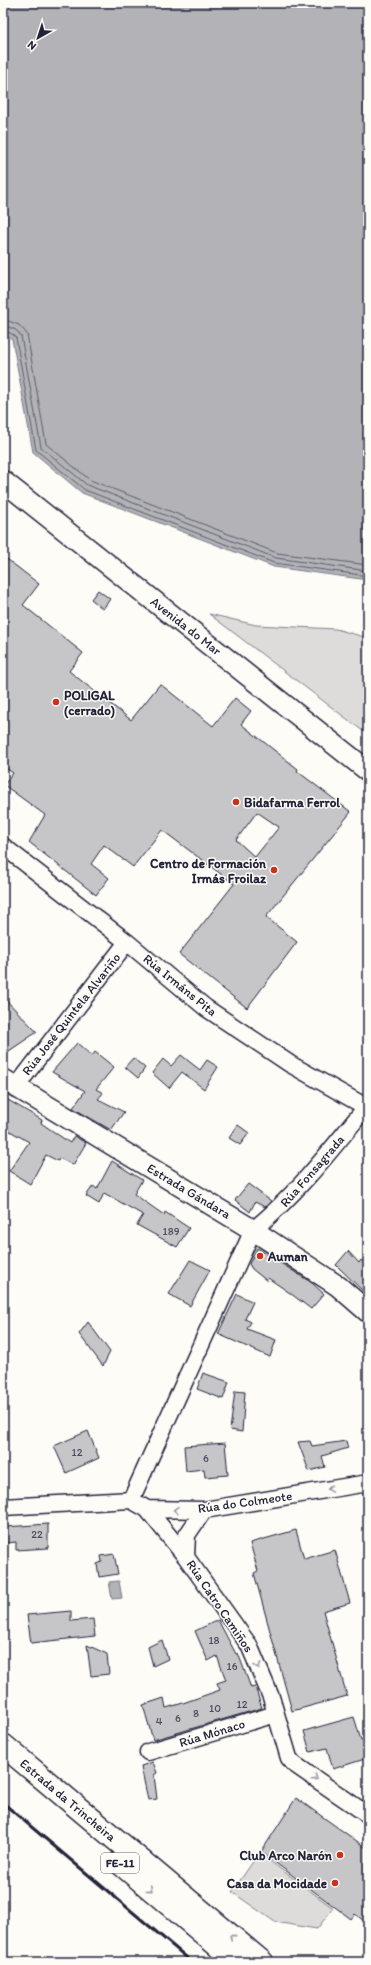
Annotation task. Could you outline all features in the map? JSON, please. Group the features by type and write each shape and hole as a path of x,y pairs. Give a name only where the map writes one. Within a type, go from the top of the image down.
{"highway":[{"name":"Estrada da Trincheira","path":"3,1745 262,1962"},
{"name":"Estrada da Trincheira","path":"3,1764 237,1962"}],"street":[{"name":"Avenida do Mar","path":"3,481 368,771"},
{"name":"Rúa Irmáns Pita","path":"3,846 127,942 206,1008 290,1064 367,1107"},
{"name":"Rúa José Quintela Alvariño","path":"9,1083 127,942"},
{"name":"Estrada Gándara","path":"9,1083 253,1230 338,1286 368,1312"},
{"name":"Rúa Fonsagrada","path":"253,1230 275,1212 367,1107"},
{"path":"3,1507 131,1500 253,1230"},
{"name":"Rúa do Colmeote","path":"131,1500 147,1509 204,1510 368,1483"},
{"name":"Rúa Catro Camiños","path":"147,1509 186,1557 249,1645 276,1714 289,1758 294,1764 368,1815"},
{"path":"186,1557 187,1536 204,1510"},
{"name":"Rúa Mónaco","path":"148,1752 276,1714"}],"shaded area":[{"path":"209,614 256,625 336,629 368,638 368,735"},
{"path":"259,1853 333,1908 317,1929 275,1922 232,1892"}],"water":[{"path":"3,3 368,3 368,580 274,567 82,493 33,452 12,339 3,334"},
{"path":"119,1581 122,1598 112,1599 109,1582"}],"building":[{"path":"3,556 39,584 23,605 83,653 69,671 131,720 160,684 213,726 235,698 251,711 241,724 298,769 297,771 351,812 266,917 297,942 247,1008 179,954 234,884 162,830 133,867 104,845 91,864 109,878 96,895 29,842 45,815 4,785 13,773 3,766","holes":["257,812 279,827 255,857 236,840"]},
{"path":"98,590 110,599 103,609 91,599"},
{"path":"3,997 37,1032 3,1055"},
{"path":"77,1043 92,1056 95,1052 114,1067 96,1089 103,1093 98,1099 124,1112 111,1130 73,1108 85,1091 52,1072"},
{"path":"181,1055 200,1070 207,1060 218,1067 204,1089 182,1072 169,1088 152,1073 163,1059 171,1066"},
{"path":"133,1058 145,1068 138,1078 125,1067"},
{"path":"3,1097 42,1120 41,1123 70,1143 74,1136 86,1143 73,1165 59,1158 58,1161 46,1155 30,1184 9,1171 29,1142 3,1127"},
{"path":"238,1125 249,1133 240,1145 229,1138"},
{"path":"112,1161 142,1180 134,1194 164,1215 165,1212 189,1228 177,1247 137,1225 143,1215 104,1193 99,1204 86,1196 93,1186 97,1189"},
{"path":"248,1184 271,1201 265,1207 255,1202 250,1212 235,1200"},
{"path":"257,1248 312,1283 324,1294 311,1309 268,1278 267,1281 252,1269 249,1264"},
{"path":"348,1251 359,1263 361,1260 368,1266 368,1284 363,1291 336,1265"},
{"path":"190,1260 210,1270 190,1306 169,1294"},
{"path":"237,1294 253,1302 245,1319 251,1322 247,1329 276,1340 270,1357 218,1334"},
{"path":"88,1322 110,1352 103,1366 79,1334"},
{"path":"203,1373 229,1382 223,1399 197,1389"},
{"path":"235,1391 245,1392 242,1432 230,1430"},
{"path":"88,1431 99,1458 66,1473 54,1446"},
{"path":"310,1441 312,1446 346,1441 348,1448 322,1456 325,1467 309,1471 298,1442"},
{"path":"225,1443 228,1475 205,1477 204,1469 186,1471 184,1446"},
{"path":"48,1524 48,1548 16,1550 16,1542 6,1543 5,1527"},
{"path":"296,1530 304,1559 335,1550 350,1603 323,1611 347,1696 292,1711 254,1573 258,1571 250,1543"},
{"path":"114,1554 118,1574 99,1577 97,1564 102,1562 101,1556"},
{"path":"71,1611 71,1621 93,1619 95,1636 31,1643 27,1615"},
{"path":"218,1620 236,1654 238,1653 251,1688 255,1687 262,1708 153,1740 143,1705 164,1698 166,1708 183,1703 220,1690 217,1683 226,1680 217,1656 208,1661 195,1631"},
{"path":"162,1640 168,1659 153,1666 148,1647"},
{"path":"87,1645 107,1654 109,1674 91,1676"},
{"path":"354,1717 361,1740 368,1738 368,1758 333,1769 327,1748 310,1752 304,1731"},
{"path":"153,1762 157,1773 154,1775 157,1799 148,1800 141,1766"},
{"name":"Casa da Mocidade","path":"296,1798 368,1849 368,1924 355,1914 351,1919 261,1852"}],"railway":[{"path":"3,1803 192,1962"}],"place":[{"name":"POLIGAL (cerrado)","path":"56,702"},
{"name":"Bidafarma Ferrol","path":"236,802"},
{"name":"Centro de Formación Irmás Froilaz","path":"274,870"},
{"name":"Auman","path":"260,1256"},
{"name":"Club Arco Narón","path":"340,1855"},
{"name":"Casa da Mocidade","path":"335,1883"}]}
